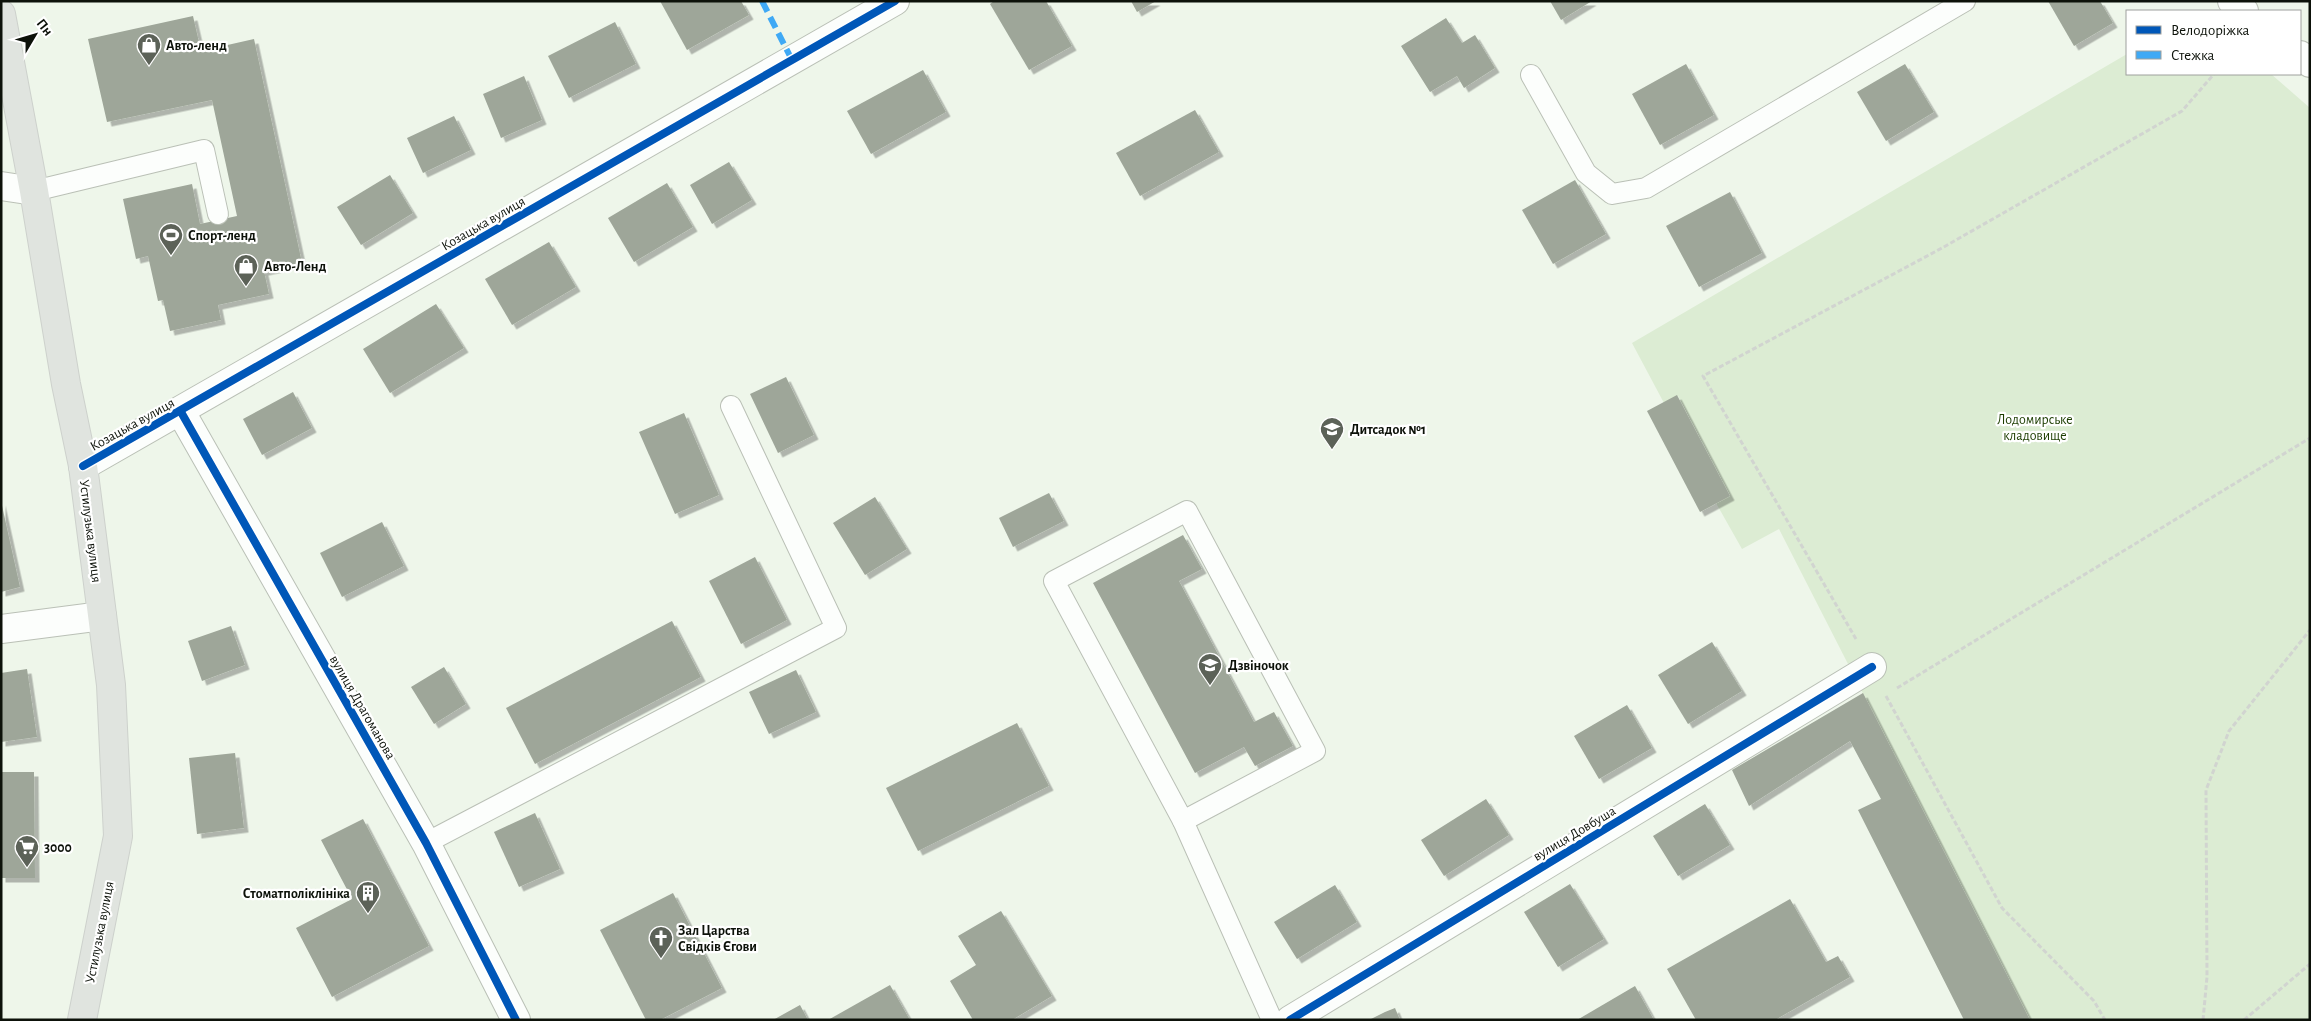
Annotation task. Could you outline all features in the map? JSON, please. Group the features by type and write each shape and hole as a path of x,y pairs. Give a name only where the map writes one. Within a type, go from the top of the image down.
{"main road":[{"name":"Устилузька вулиця","path":"1,14 34,191 66,384 83,466 111,685 118,836 82,1020"}],"street":[{"name":"Козацька вулиця","path":"83,466 181,412 895,1"},
{"path":"2232,1 2243,10"},
{"path":"1,186 34,191"},
{"name":"вулиця Драгоманова","path":"181,412 426,843 516,1020"},
{"path":"1,629 102,616"},
{"name":"вулиця Довбуша","path":"1290,1020 1872,667"}],"lane":[{"path":"1531,75 1586,173 1612,194 1646,188 1965,1"},
{"path":"34,191 204,150 218,214"},
{"path":"426,843 836,628 731,406"},
{"path":"1183,821 1315,751 1187,511 1054,581 1183,821 1272,1020"}],"path":[{"path":"2105,1020 2094,1002 2002,908 1872,667 1703,376 1942,248 2182,111 2213,75"},
{"path":"1886,695 2310,438"},
{"path":"2203,1020 2208,977 2206,790 2229,731 2310,630"},
{"path":"2244,1020 2310,964"}],"green space":[{"name":"Лодомирське кладовище","path":"2126,55 2126,75 2272,75 2310,108 2310,1020 2030,1020 1779,529 1742,549 1716,503 1730,496 1678,396 1664,403 1632,343"}],"building":[{"path":"660,1 741,1 749,15 687,50"},
{"path":"994,1 1046,1 1072,46 1029,70 990,4"},
{"path":"1131,1 1156,1 1137,12"},
{"path":"1550,1 1592,1 1561,20"},
{"path":"2048,1 2100,1 2113,23 2074,46"},
{"path":"193,16 201,51 254,39 302,263 264,271 269,294 218,305 221,320 170,331 163,300 158,301 148,256 136,259 123,199 192,184 200,224 237,216 212,100 107,122 88,39"},
{"path":"1446,18 1462,43 1475,35 1495,68 1464,88 1457,76 1430,92 1401,46"},
{"path":"615,22 636,64 569,98 548,56"},
{"path":"1686,64 1714,115 1660,145 1632,94"},
{"path":"1905,64 1934,112 1886,141 1857,92"},
{"path":"923,70 946,112 871,154 847,111"},
{"path":"524,76 542,120 501,138 483,94"},
{"path":"1195,110 1219,152 1140,196 1116,153"},
{"path":"454,116 471,150 423,173 407,138"},
{"path":"729,162 752,200 712,224 690,185"},
{"path":"390,175 413,213 361,245 337,207"},
{"path":"1575,180 1606,234 1553,264 1522,210"},
{"path":"667,183 693,227 634,262 608,218"},
{"path":"1730,192 1762,253 1699,287 1666,226"},
{"path":"549,242 576,287 512,325 485,279"},
{"path":"436,304 464,348 390,393 363,349"},
{"path":"786,377 814,435 778,453 750,394"},
{"path":"293,392 312,428 262,455 243,419"},
{"path":"1677,395 1730,496 1700,512 1647,411"},
{"path":"684,413 719,495 675,514 639,432"},
{"path":"1049,493 1064,521 1013,547 999,518"},
{"path":"875,497 907,549 865,575 833,523"},
{"path":"1,501 20,587 1,592"},
{"path":"382,522 404,566 342,597 320,553"},
{"path":"1183,535 1202,569 1179,581 1254,722 1274,712 1293,746 1255,766 1244,747 1195,773 1093,583"},
{"path":"755,557 787,620 741,644 709,581"},
{"path":"672,621 701,677 535,764 506,708"},
{"path":"231,626 245,665 202,681 188,641"},
{"path":"1712,642 1742,691 1688,724 1658,675"},
{"path":"444,667 466,704 434,724 411,687"},
{"path":"27,669 37,737 1,742 1,673"},
{"path":"796,670 816,712 769,734 749,692"},
{"path":"1863,693 2030,1020 1964,1020 1858,810 1881,799 1850,741 1749,806 1732,770"},
{"path":"1627,705 1652,748 1599,779 1574,736"},
{"path":"1017,723 1049,786 918,851 886,788"},
{"path":"235,753 244,828 197,834 189,758"},
{"path":"1,772 34,772 35,878 1,878"},
{"path":"1486,799 1509,835 1444,876 1421,840"},
{"path":"1705,804 1730,845 1678,876 1653,836"},
{"path":"535,813 560,869 519,887 494,832"},
{"name":"Стоматполіклініка","path":"363,819 429,946 332,997 296,928 352,899 321,840"},
{"path":"1570,884 1604,939 1558,967 1524,912"},
{"path":"1335,885 1357,922 1297,959 1274,922"},
{"name":"Зал Царства Свідків Єгови","path":"673,893 722,988 660,1020 646,1020 600,930"},
{"path":"1790,899 1826,962 1838,956 1850,977 1775,1020 1696,1020 1667,969"},
{"path":"1001,911 1052,996 1012,1020 973,1020 950,981 976,965 958,936"},
{"path":"890,985 910,1020 828,1020"},
{"path":"1635,986 1654,1020 1577,1020"},
{"path":"800,1005 808,1020 773,1020"},
{"path":"1395,1008 1400,1020 1369,1020 1385,1012"}],"marked path":[{"path":"762,1 792,60"}],"cycle path":[{"path":"83,466 895,1"},
{"path":"181,412 426,843 516,1020"},
{"path":"1290,1020 1872,667"}],"place":[{"name":"Авто-ленд","path":"149,66"},
{"name":"Спорт-ленд","path":"171,256"},
{"name":"Авто-Ленд","path":"246,287"},
{"name":"Дитсадок №1","path":"1332,450"},
{"name":"Дзвіночок","path":"1210,686"},
{"name":"3000","path":"27,868"},
{"name":"Стоматполіклініка","path":"368,914"},
{"name":"Зал Царства Свідків Єгови","path":"661,959"}]}
